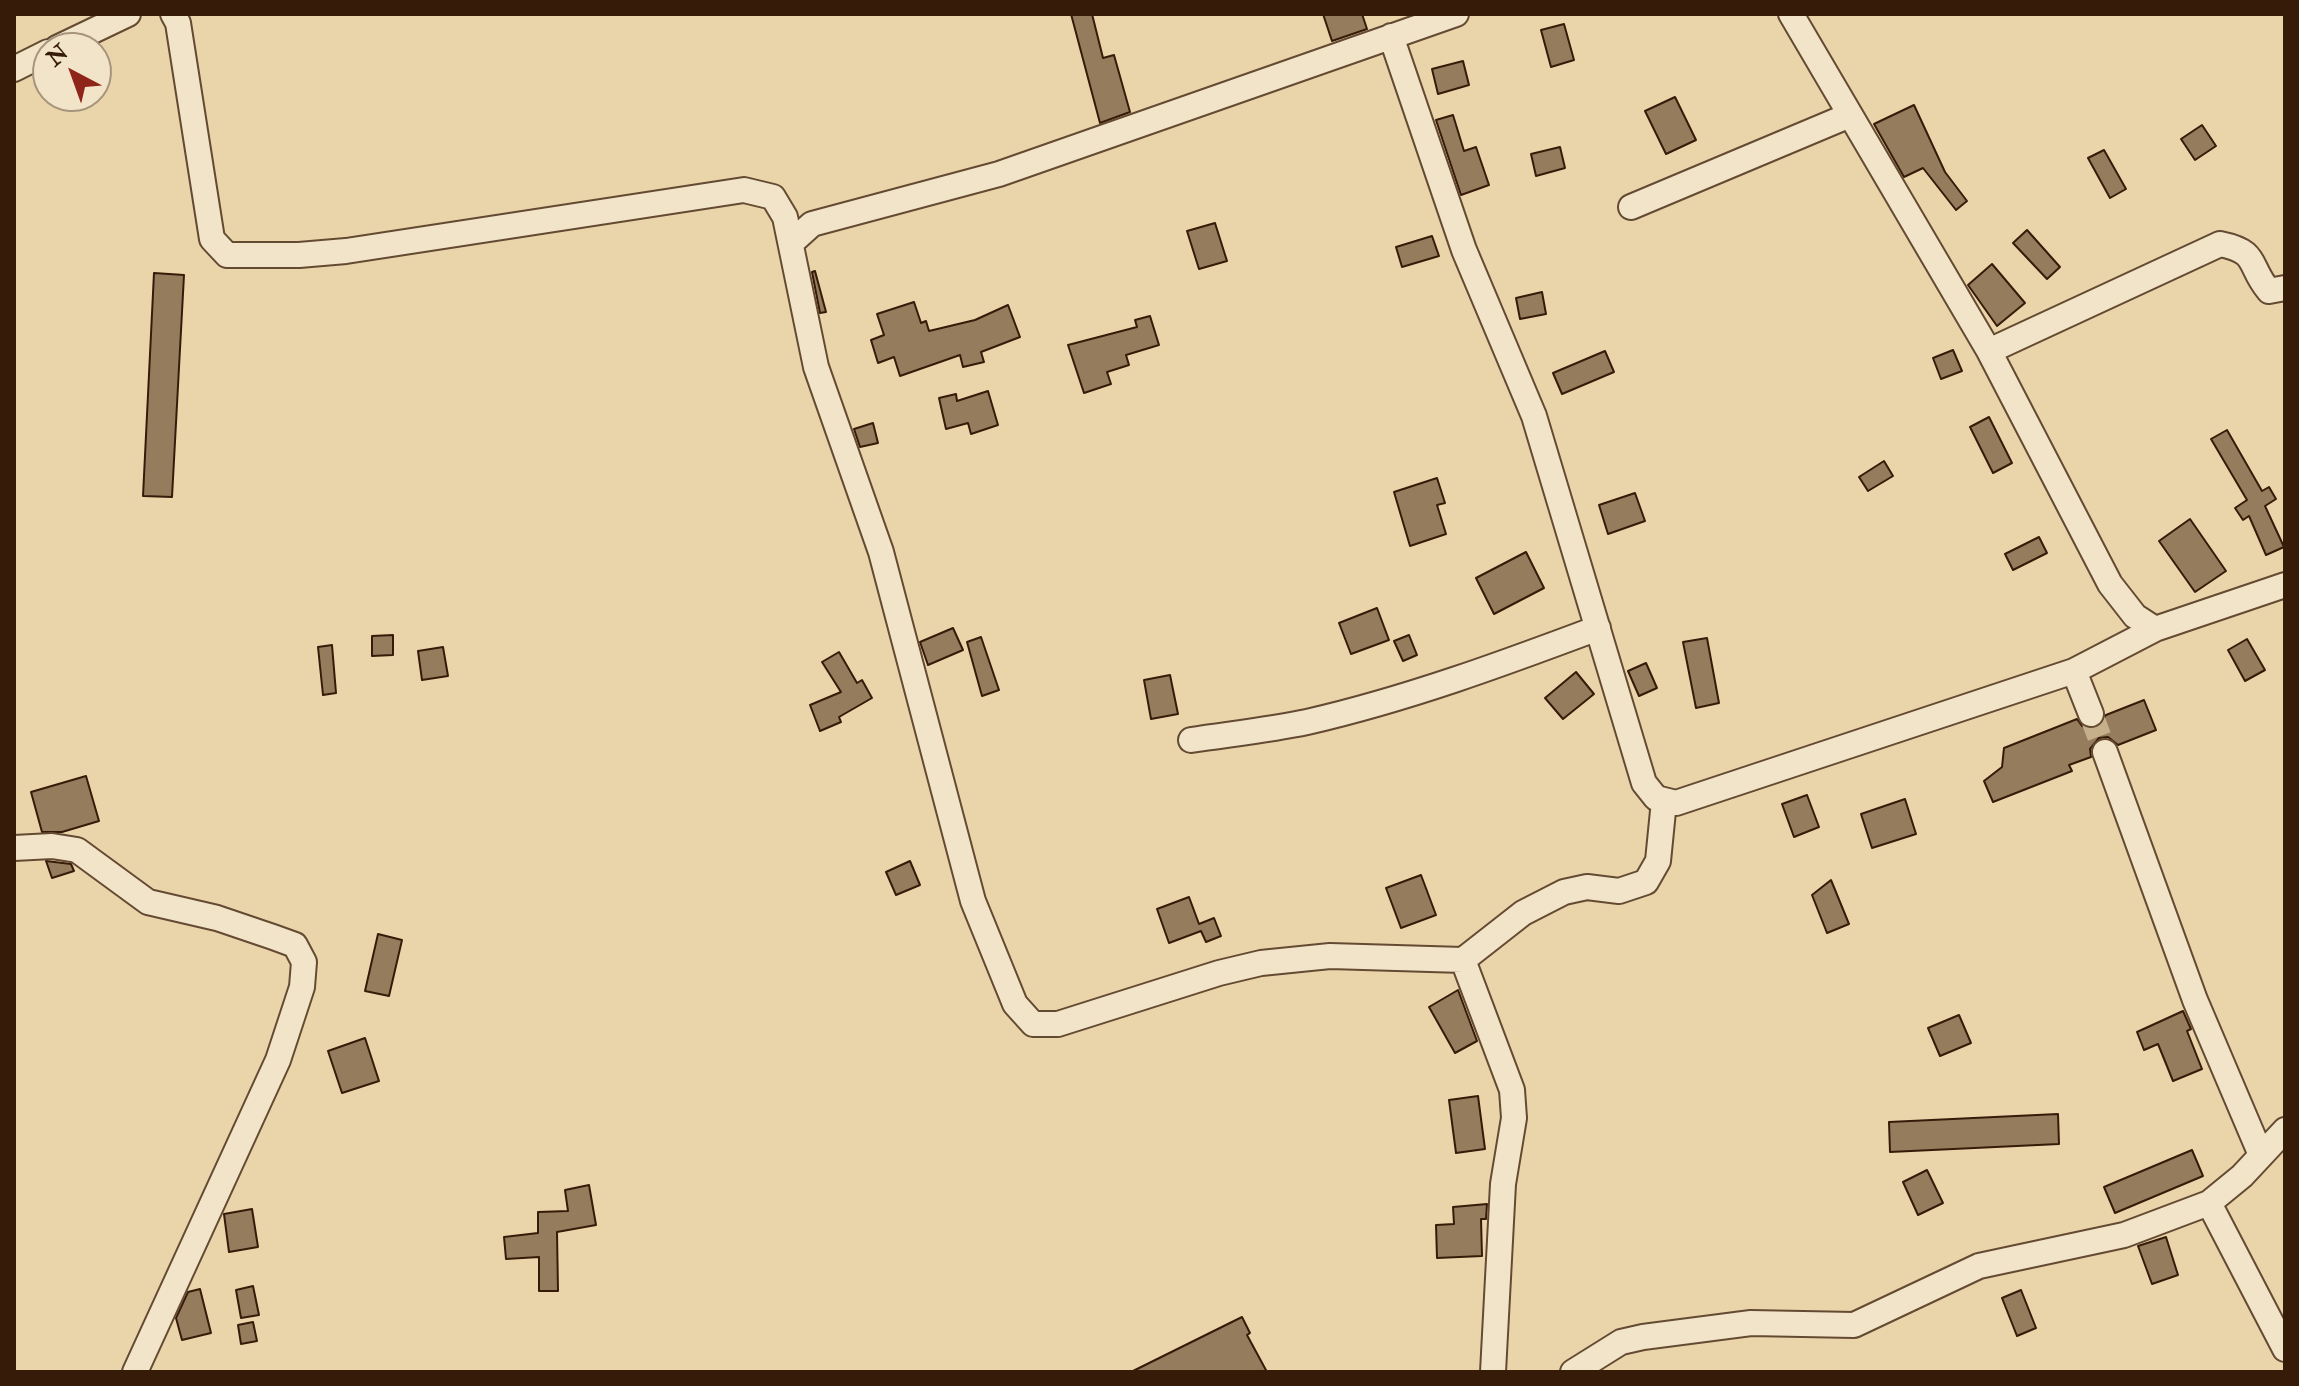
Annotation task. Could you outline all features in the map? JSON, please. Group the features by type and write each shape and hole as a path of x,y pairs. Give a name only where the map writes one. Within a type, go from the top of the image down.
{"street":[{"path":"90,32 128,14"},
{"path":"173,14 178,23 212,239 227,255 284,256 346,251 744,190 773,197 781,207 791,243 816,367 881,552 968,886 993,955 1024,1017 1033,1024 1058,1024 1219,973 1291,959 1463,960 1523,913 1564,892 1587,887 1619,891 1646,882 1658,861 1664,801"},
{"path":"791,243 812,224 999,174 1456,14"},
{"path":"1791,14 1989,351 2110,584 2135,616 2155,629"},
{"path":"1391,36 1464,250 1534,416 1644,783 1656,798 1676,803 2074,671 2155,629 2285,585"},
{"path":"14,69 32,60"},
{"path":"1631,207 1850,115"},
{"path":"1989,351 2220,244 2243,249 2257,264 2260,280 2269,291 2285,288"},
{"path":"1191,740 1305,722 1398,698 1486,671 1598,628"},
{"path":"2074,671 2091,714"},
{"path":"2105,752 2195,1000 2261,1155"},
{"path":"14,848 77,850 148,902 241,926 295,945 304,962 302,987 278,1060 135,1372"},
{"path":"1463,960 1512,1090 1514,1118 1503,1184 1493,1372"},
{"path":"1573,1372 1621,1342 1643,1337 1751,1323 1854,1325 1979,1266 2124,1235 2209,1203 2285,1130"},
{"path":"2209,1203 2279,1338"}],"building":[{"path":"1071,14 1092,14 1103,58 1114,55 1130,112 1100,123"},
{"path":"1323,14 1362,14 1367,29 1332,41"},
{"path":"1564,24 1574,60 1551,67 1541,30"},
{"path":"1463,61 1469,85 1438,94 1432,69"},
{"path":"1675,97 1696,140 1666,154 1645,111"},
{"path":"1914,105 1945,172 1967,201 1956,210 1923,168 1904,177 1874,124"},
{"path":"1453,115 1464,151 1476,147 1489,185 1461,195 1436,120"},
{"path":"2202,125 2216,146 2195,160 2181,139"},
{"path":"1560,147 1565,168 1536,176 1531,154"},
{"path":"2104,150 2126,189 2110,198 2088,158"},
{"path":"1215,223 1227,261 1199,269 1187,231"},
{"path":"2027,230 2060,267 2047,279 2013,243"},
{"path":"1432,236 1439,256 1402,267 1396,247"},
{"path":"1992,264 2025,303 1997,326 1968,285"},
{"path":"815,271 826,312 820,313 812,272"},
{"path":"154,273 184,275 172,497 143,496"},
{"path":"1542,292 1546,314 1520,319 1516,298"},
{"path":"914,302 921,323 926,321 929,331 975,320 1008,305 1020,337 981,352 984,362 963,367 960,355 900,376 894,357 878,363 871,340 884,335 877,314"},
{"path":"1150,316 1159,345 1126,355 1129,365 1107,372 1111,384 1084,393 1068,345 1137,327 1135,320"},
{"path":"1953,350 1962,371 1941,379 1933,358"},
{"path":"1605,351 1614,372 1562,394 1553,373"},
{"path":"988,391 998,425 971,434 968,423 946,429 939,398 956,394 957,401"},
{"path":"1989,417 2012,463 1993,473 1970,427"},
{"path":"873,423 878,443 860,447 854,429"},
{"path":"2227,430 2262,491 2269,487 2276,499 2265,506 2284,547 2266,555 2249,516 2243,520 2235,508 2247,500 2211,439"},
{"path":"1884,461 1893,476 1868,491 1859,477"},
{"path":"1437,478 1445,503 1437,505 1446,534 1410,546 1394,492"},
{"path":"1635,493 1645,521 1608,534 1599,505"},
{"path":"2190,519 2226,571 2195,592 2159,541"},
{"path":"2039,537 2047,553 2013,570 2005,554"},
{"path":"1526,552 1544,588 1494,614 1476,578"},
{"path":"1377,608 1389,640 1351,654 1339,623"},
{"path":"953,628 963,650 928,665 920,642"},
{"path":"393,635 393,655 372,656 372,636"},
{"path":"1409,635 1417,655 1403,661 1394,641"},
{"path":"981,637 999,690 982,696 967,642"},
{"path":"1707,638 1719,703 1696,708 1683,642"},
{"path":"2247,639 2265,670 2245,681 2228,650"},
{"path":"332,645 336,693 323,695 318,647"},
{"path":"443,647 448,676 422,680 418,651"},
{"path":"839,652 857,683 862,680 872,698 839,717 841,722 820,731 810,705 841,692 822,662"},
{"path":"1646,663 1657,688 1639,696 1628,671"},
{"path":"1576,672 1594,694 1563,719 1545,698"},
{"path":"1170,675 1178,714 1151,719 1144,680"},
{"path":"2144,700 2156,730 2118,745 2108,737 2099,738 2090,749 2091,757 2069,765 2072,771 1993,802 1984,781 2002,767 2004,748 2077,719 2082,726 2096,728 2106,715"},
{"path":"86,776 99,821 62,832 42,832 31,792"},
{"path":"1807,795 1819,827 1794,837 1782,804"},
{"path":"1905,799 1916,834 1872,848 1861,814"},
{"path":"46,861 71,864 74,871 52,878"},
{"path":"910,861 920,885 896,895 886,872"},
{"path":"1421,875 1436,915 1401,928 1386,888"},
{"path":"1831,880 1849,924 1827,933 1812,895"},
{"path":"1189,897 1199,924 1214,918 1221,936 1206,942 1201,931 1169,943 1157,909"},
{"path":"378,934 402,940 389,996 365,991"},
{"path":"1458,990 1477,1041 1455,1053 1429,1007"},
{"path":"2183,1011 2191,1029 2187,1031 2202,1069 2173,1081 2158,1044 2144,1050 2137,1032"},
{"path":"1959,1015 1971,1043 1940,1056 1928,1028"},
{"path":"365,1038 379,1081 342,1093 328,1051"},
{"path":"1478,1096 1485,1149 1456,1153 1449,1100"},
{"path":"2058,1114 2059,1144 1890,1152 1889,1122"},
{"path":"2192,1150 2203,1176 2115,1213 2104,1187"},
{"path":"1927,1170 1943,1203 1918,1215 1903,1182"},
{"path":"589,1185 596,1225 557,1232 558,1291 539,1291 539,1257 506,1259 504,1237 538,1233 538,1212 568,1211 565,1190"},
{"path":"1487,1204 1486,1219 1481,1219 1482,1256 1437,1258 1436,1225 1454,1224 1453,1207"},
{"path":"252,1209 258,1247 229,1252 224,1214"},
{"path":"2166,1237 2178,1275 2152,1284 2138,1246"},
{"path":"253,1286 259,1315 241,1318 236,1290"},
{"path":"200,1289 211,1333 182,1340 176,1318 188,1292"},
{"path":"2021,1290 2036,1328 2017,1336 2002,1298"},
{"path":"1242,1317 1250,1333 1247,1335 1267,1372 1131,1372"},
{"path":"253,1322 257,1341 241,1344 238,1325"}],"tunnel":[{"path":"2091,714 2105,752"}]}
